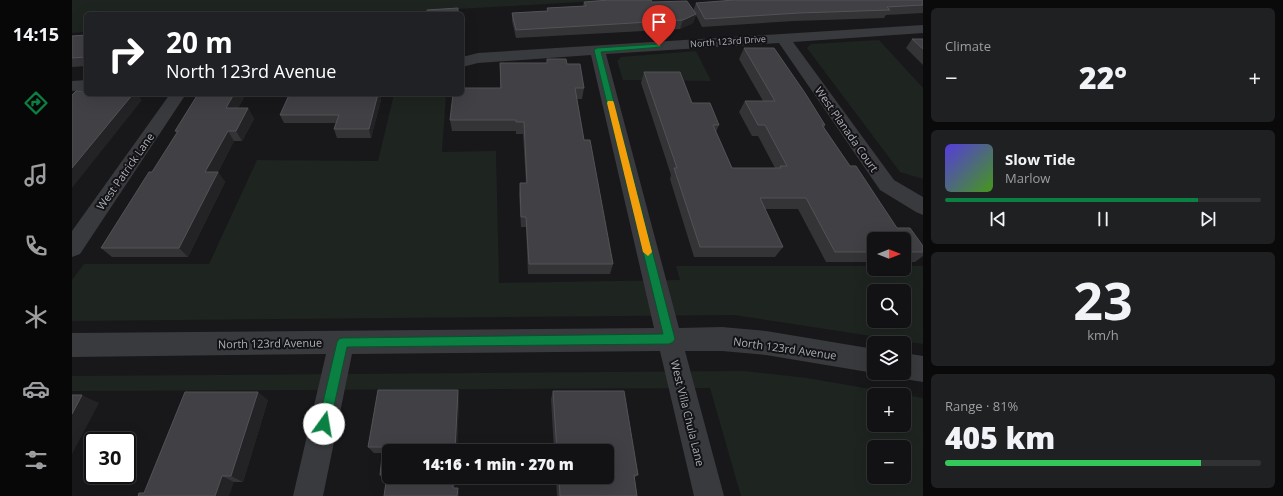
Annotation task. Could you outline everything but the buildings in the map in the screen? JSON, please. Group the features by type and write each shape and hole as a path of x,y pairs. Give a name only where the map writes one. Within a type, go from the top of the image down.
{"street":[{"name":"North 123rd Drive","path":"464,62 478,58 923,29"},
{"name":"West Planada Court","path":"783,38 887,185 923,207"},
{"name":"West Villa Chula Lane","path":"597,50 709,496"},
{"path":"72,86 84,85"},
{"name":"West Patrick Lane","path":"72,248 177,96"},
{"name":"North 123rd Avenue","path":"72,345 669,339 766,343 867,360"},
{"path":"308,496 342,342"},
{"path":"911,367 923,369"}],"shaded area":[{"path":"72,0 615,0 425,12 84,12 84,32 72,33"},
{"path":"879,40 923,88 923,179 900,172 807,48 811,44"},
{"path":"696,51 711,81 623,80 617,61 621,57"},
{"path":"394,96 446,96 442,152 496,151 499,283 680,280 676,266 867,266 867,276 911,276 911,266 923,266 923,344 911,342 911,336 871,336 734,315 72,321 72,280 84,264 209,264 257,160 378,161"},
{"path":"744,371 807,378 867,388 867,432 911,432 911,396 923,398 923,496 741,496 710,388 72,391 72,376"}],"slow traffic":[{"path":"611,103 648,252"}],"route":[{"path":"324,424 342,342 669,339 597,50 659,46"}]}
